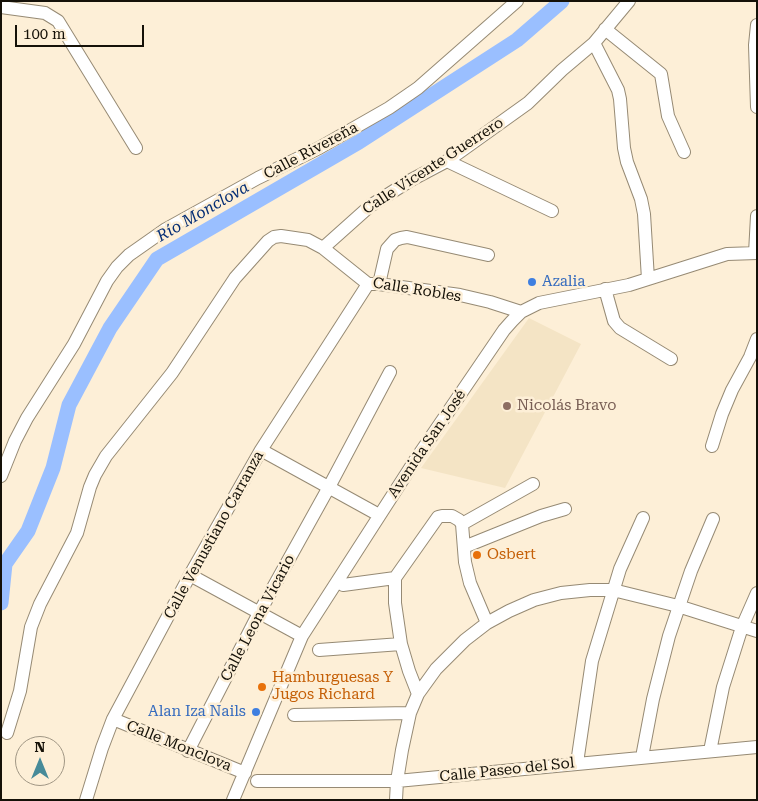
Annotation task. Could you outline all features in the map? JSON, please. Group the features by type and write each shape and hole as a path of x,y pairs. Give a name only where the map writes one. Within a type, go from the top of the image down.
{"street":[{"name":"Calle Rivereña","path":"1,476 15,441 27,418 74,344 107,281 129,254 166,229 258,178 319,148 389,108 418,88 517,1"},
{"name":"Calle Vicente Guerrero","path":"323,248 353,220 378,201 411,180 447,161 528,103 562,70 594,43 629,1"},
{"path":"1,7 45,13 58,21 136,148"},
{"path":"757,25 755,45 757,107"},
{"path":"605,29 661,74 668,116 684,152"},
{"path":"594,43 618,90 624,148 644,214 648,279"},
{"path":"447,161 552,211"},
{"path":"756,253 757,216"},
{"name":"Calle Robles","path":"7,733 20,691 29,635 34,618 71,546 81,520 90,487 106,456 172,374 235,278 268,241 274,237 289,236 308,240 323,248 374,284 460,295 521,312"},
{"name":"Calle Venustiano Carranza","path":"90,799 102,748 113,719 190,575 261,450 374,284 387,249 395,240 407,237 488,255"},
{"name":"Avenida San José","path":"233,800 302,636 379,515 499,336 521,312 539,303 629,285 727,254 756,253"},
{"path":"605,289 614,321 620,328 671,360"},
{"path":"712,446 732,390 750,357 757,339"},
{"name":"Calle Leona Vicario","path":"188,751 259,613 390,372"},
{"path":"261,450 379,515"},
{"path":"462,524 533,484"},
{"path":"464,548 541,516 565,509"},
{"path":"418,694 409,671 402,644 395,603 395,578 435,520 442,516 457,518 462,524 470,583 487,623"},
{"path":"578,763 592,661 620,569 643,518"},
{"path":"642,757 659,670 678,606 713,519"},
{"path":"190,575 302,636"},
{"path":"343,584 395,578"},
{"path":"396,800 397,781 410,713 418,694 449,655 487,623 526,604 561,593 613,590 678,606 757,631"},
{"path":"710,751 723,686 742,626 757,593"},
{"path":"319,650 402,644"},
{"path":"294,715 410,713"},
{"name":"Calle Monclova","path":"113,719 245,773"},
{"name":"Calle Paseo del Sol","path":"257,780 397,781 757,747"}],"shaded area":[{"name":"Nicolás Bravo","path":"529,318 581,344 505,488 421,468"}],"waterway":[{"name":"Río Monclova","path":"1,603 5,564 28,531 53,468 69,405 110,328 157,259 359,142 517,40 562,1"}],"place":[{"name":"Azalia","path":"532,282"},
{"name":"Nicolás Bravo","path":"507,406"},
{"name":"Osbert","path":"477,555"},
{"name":"Hamburguesas Y Jugos Richard","path":"262,687"},
{"name":"Alan Iza Nails","path":"256,712"}]}
